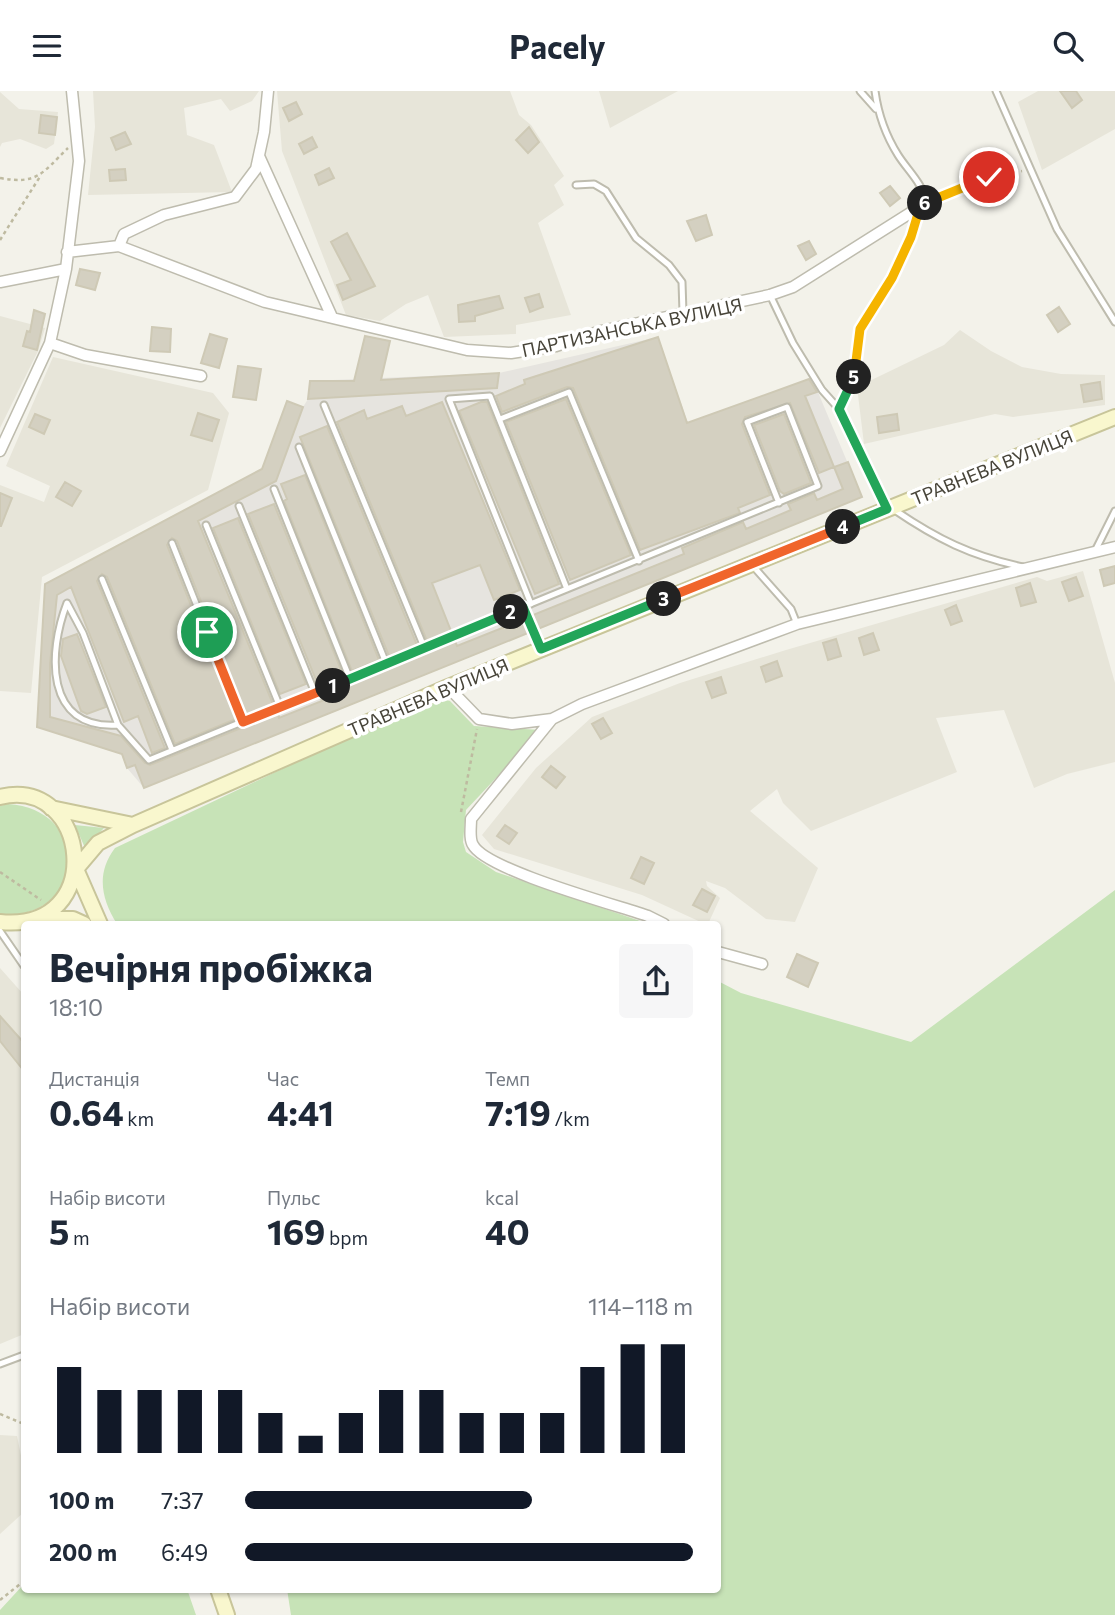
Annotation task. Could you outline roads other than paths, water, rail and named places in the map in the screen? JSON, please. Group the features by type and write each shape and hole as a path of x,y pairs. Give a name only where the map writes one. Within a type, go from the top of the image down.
{"street":[{"path":"0,451 50,343 66,269 79,161 72,91"},
{"path":"66,252 119,246 124,234 164,215 235,197 256,169 268,91"},
{"path":"259,156 332,317"},
{"name":"ПАРТИЗАНСЬКА ВУЛИЦЯ","path":"119,246 265,302 467,350 511,353 556,346 601,331 683,315 793,287 923,205"},
{"path":"0,282 66,269"},
{"path":"50,343 85,355 201,376"},
{"name":"ТРАВНЕВА ВУЛИЦЯ","path":"36,919 55,907 71,885 76,869 98,843 133,825 448,687 1115,417"},
{"path":"448,687 479,719 512,725 552,719 608,694 797,624 1023,567 1115,547"},
{"path":"552,719 471,819 472,844 481,855 509,869 658,921"},
{"path":"0,797 24,796 51,809 133,825"},
{"path":"51,809 70,832 76,855 76,869 99,921"},
{"path":"28,921 77,921"},
{"path":"0,922 21,923"},
{"path":"721,953 762,964"},
{"path":"220,1593 228,1615"}],"lane":[{"path":"839,409 855,374 860,329 892,278 923,205 920,185 898,155 878,112 860,91"},
{"path":"875,91 878,112"},
{"path":"996,91 1057,229 1115,322"},
{"path":"576,185 594,184 606,191 636,239 669,265 682,282 683,315"},
{"path":"770,295 800,355 822,390 839,409 889,508 944,542 997,562 1023,567"},
{"path":"500,419 569,392 639,561"},
{"path":"531,604 449,399 490,395 567,589"},
{"path":"324,405 424,647"},
{"path":"118,725 94,723 71,713 57,687 60,619 66,603 83,633 118,725 149,760 639,561 779,503 818,486 787,407 747,422 779,503"},
{"path":"299,447 386,663"},
{"path":"274,489 350,679"},
{"path":"239,506 315,693"},
{"path":"1096,551 1115,511"},
{"path":"206,524 280,707"},
{"path":"172,543 243,722"},
{"path":"751,564 791,609 797,624"},
{"path":"102,579 172,750"},
{"path":"523,607 541,649"},
{"path":"0,931 21,961"},
{"path":"0,1364 21,1356"}]}
